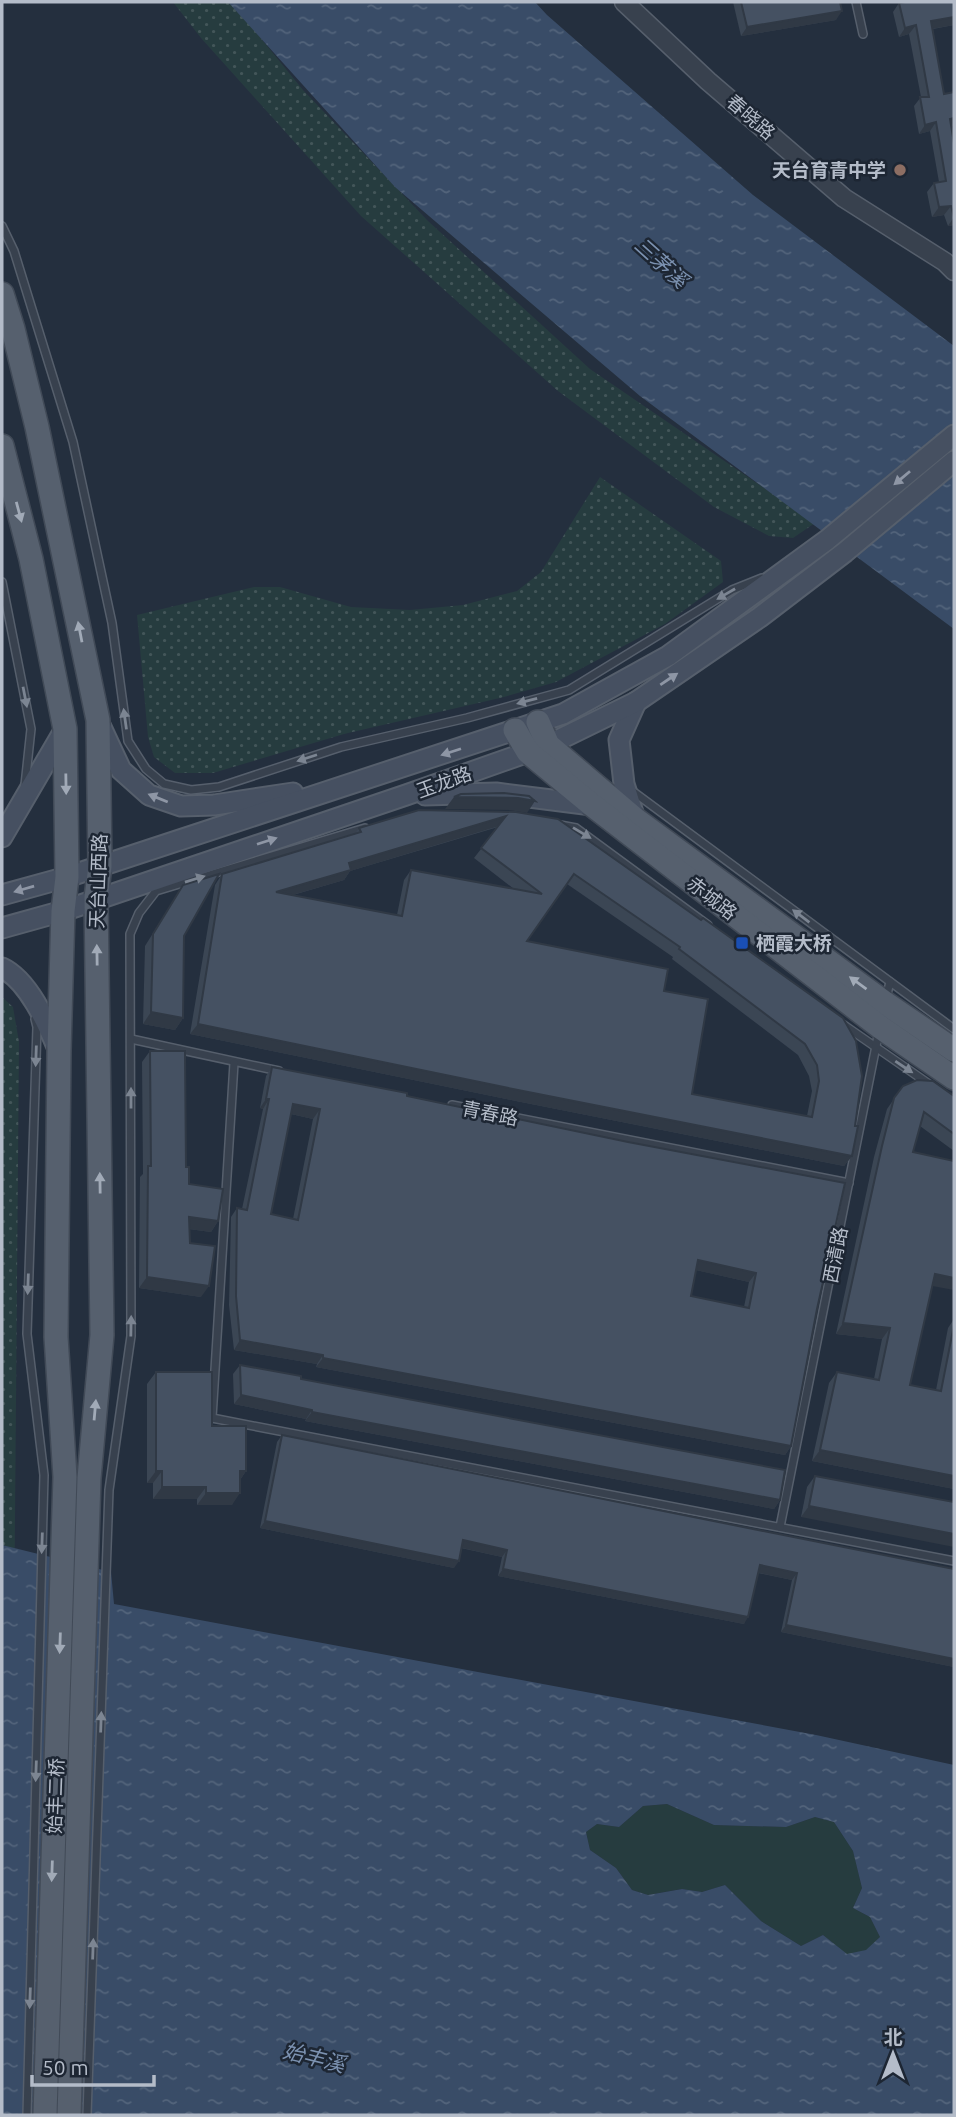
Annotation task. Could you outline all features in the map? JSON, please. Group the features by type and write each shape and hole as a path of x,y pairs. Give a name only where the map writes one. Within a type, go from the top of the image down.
{"main road":[{"name":"天台山西路","path":"2,294 43,454 98,720 100,866 96,898 102,1335 89,1478"},
{"name":"玉龙路","path":"2,895 67,877 563,714 668,656 827,540 954,435"},
{"name":"天台山西路","path":"2,446 31,559 65,729 67,877 63,911 59,1051 55,1476"},
{"name":"玉龙路","path":"2,928 63,911 538,748 636,702 760,617 845,552 954,461"},
{"path":"635,819 624,784 618,740 636,702"},
{"path":"98,720 121,770 149,795 181,806 214,805 346,786"},
{"name":"赤城路","path":"538,722 538,748 592,805 878,1038 954,1078"},
{"path":"2,837 65,729"},
{"name":"赤城路","path":"515,730 635,819 888,992 954,1050"},
{"path":"406,795 496,793 592,805"},
{"path":"2,968 9,971 26,989 48,1024 59,1051"},
{"name":"始丰二桥","path":"45,2115 55,1476"},
{"name":"始丰二桥","path":"69,2115 89,1478"}],"street":[{"name":"春晓路","path":"624,2 708,80 844,198 945,262 954,271"}],"lane":[{"path":"856,2 863,34"},
{"path":"2,226 14,251 73,442 112,623 128,741 146,769 164,784 191,790 219,787 341,747 467,718 569,690 732,590 789,568"},
{"path":"2,582 31,729 24,800"},
{"path":"624,784 888,992 954,1029"},
{"path":"550,823 576,828 720,934"},
{"path":"87,2115 110,1490 131,1336 130,934 139,913 156,891 370,826"},
{"path":"26,989 37,1027 27,1334 55,1476 27,2115"},
{"name":"西清路","path":"780,1527 888,992"},
{"path":"831,1016 878,1038 932,1086"},
{"path":"131,1038 234,1063 289,1073"},
{"path":"234,1063 212,1418 954,1561"},
{"name":"青春路","path":"439,1103 849,1183"}],"green space":[{"path":"173,2 231,2 303,90 428,221 590,369 815,523 793,538 769,536 714,507 558,391 361,216 201,38"},
{"path":"600,477 721,561 723,582 665,624 556,682 504,697 344,734 213,773 175,773 154,757 148,737 137,615 254,587 280,587 351,607 410,610 463,605 517,591 541,572"},
{"path":"2,997 13,1007 19,1042 10,2115 2,2115"},
{"path":"667,1804 714,1825 786,1827 815,1817 834,1822 853,1851 862,1888 853,1908 870,1917 880,1937 867,1950 847,1955 823,1935 801,1946 761,1921 725,1885 702,1892 681,1889 648,1895 632,1890 616,1868 590,1850 586,1832 597,1824 619,1827 643,1806"}],"water":[{"name":"三茅溪","path":"228,2 535,2 753,195 954,346 954,629 640,396 395,187"},
{"name":"始丰溪","path":"2,1545 111,1572 114,1604 816,1735 954,1765 954,2115 2,2115","holes":["667,1804 714,1825 786,1827 815,1817 834,1822 853,1851 862,1888 853,1908 870,1917 880,1937 866,1950 847,1954 823,1935 801,1946 761,1921 725,1885 702,1892 682,1889 648,1895 632,1890 616,1868 590,1850 586,1832 597,1824 619,1827 643,1806"]}],"building":[{"path":"741,2 840,2 842,11 747,27"},
{"path":"954,2 954,17 931,21 944,94 954,92 954,118 950,119 954,143 954,217 951,206 939,207 934,183 946,181 936,122 925,125 920,97 929,97 916,25 905,28 899,3"},
{"path":"504,793 529,796 535,801 518,798 454,797 461,794"},
{"path":"419,810 516,812 558,819 843,1018 856,1041 862,1076 855,1126 858,1126 852,1156 198,1024 222,874 361,832 359,828","holes":["506,816 481,848 542,894 411,870 402,916 276,892 351,870 349,863","574,874 680,947 679,949 805,1044 817,1065 819,1081 812,1117 692,1094 708,999 664,991 668,969 527,941"]},
{"path":"219,874 184,936 183,1018 151,1012 153,934 183,885"},
{"path":"150,1051 185,1051 186,1167 189,1167 189,1184 223,1189 218,1221 189,1217 190,1243 215,1246 209,1286 147,1277 148,1166 151,1166"},
{"path":"272,1067 407,1093 407,1096 628,1142 845,1183 791,1446 240,1340 236,1296 237,1208 247,1210 269,1099 266,1099","holes":["293,1104 320,1109 298,1220 271,1214","698,1260 756,1273 749,1308 691,1296"]},
{"path":"917,1080 933,1081 954,1096 954,1134 924,1112 913,1152 954,1161 954,1278 935,1274 910,1385 941,1391 954,1325 954,1476 820,1450 837,1372 879,1380 890,1328 843,1323 894,1098 903,1086"},
{"path":"240,1365 301,1376 301,1379 785,1470 780,1500 312,1412 241,1395"},
{"path":"156,1372 212,1372 212,1426 246,1426 246,1471 240,1471 240,1493 206,1493 206,1487 162,1487 162,1471 156,1471"},
{"path":"282,1435 954,1569 954,1659 786,1625 797,1573 760,1565 748,1617 503,1569 507,1550 463,1540 459,1561 265,1521"},
{"path":"815,1476 954,1502 954,1534 809,1506"}],"place":[{"name":"天台育青中学","path":"900,170"},
{"name":"栖霞大桥","path":"742,943"}]}
